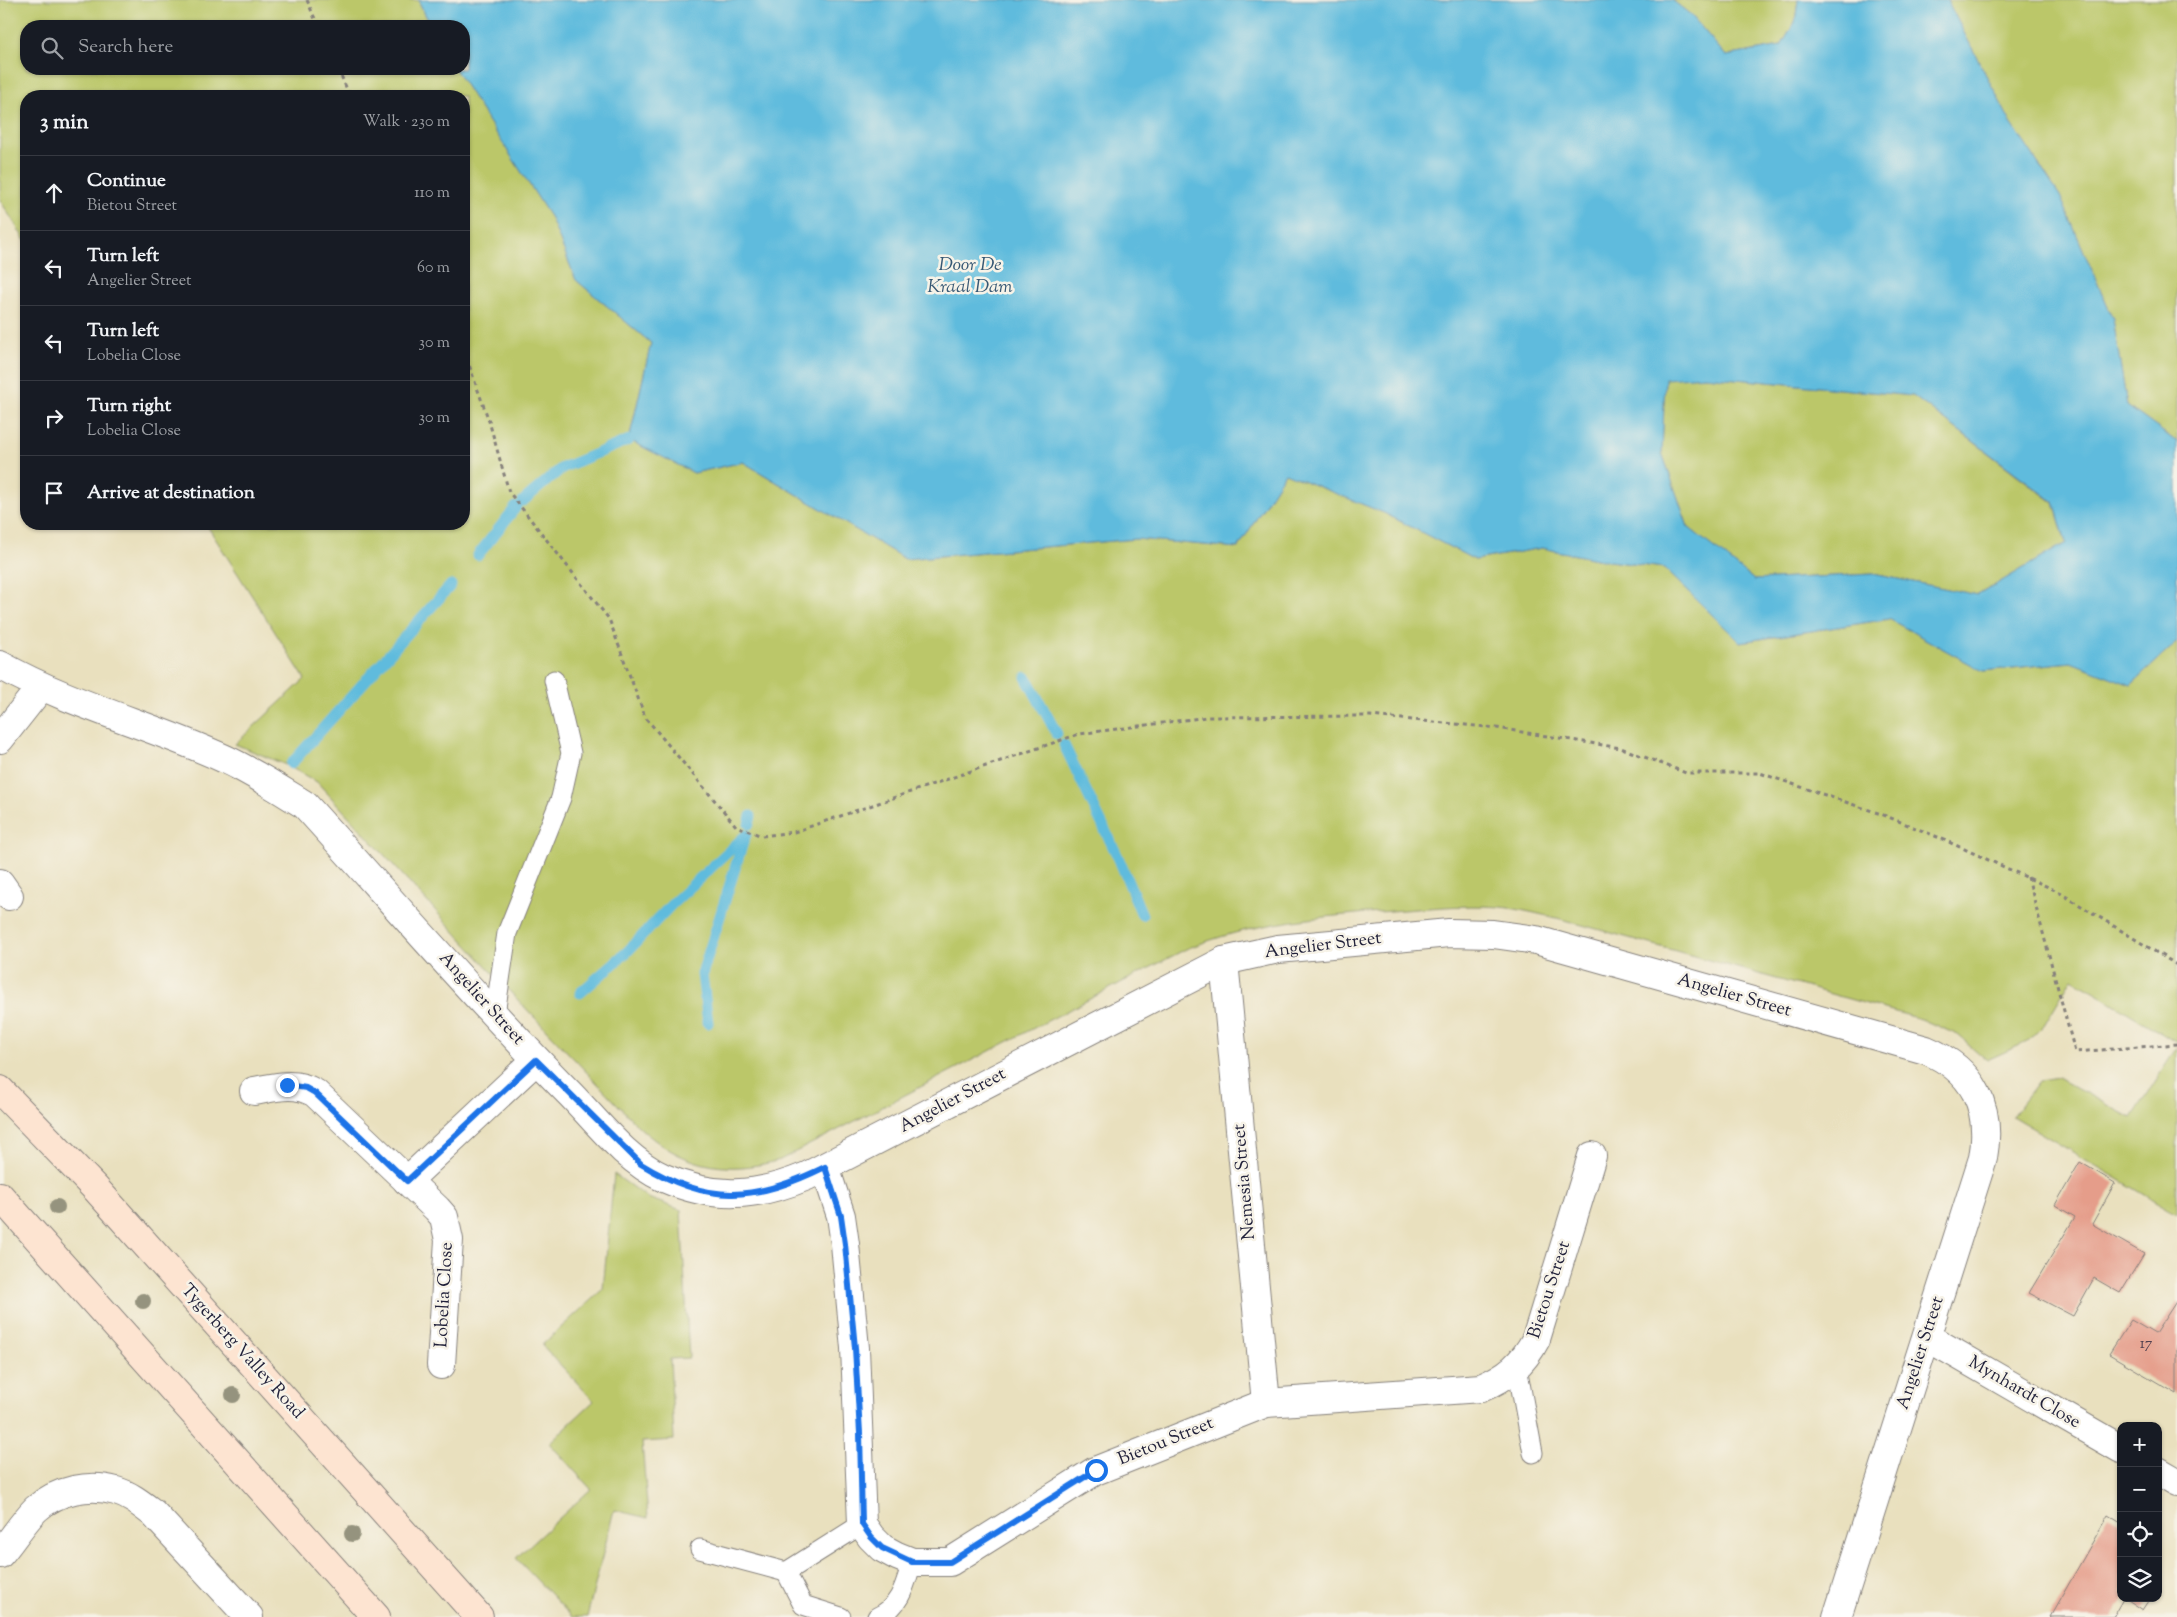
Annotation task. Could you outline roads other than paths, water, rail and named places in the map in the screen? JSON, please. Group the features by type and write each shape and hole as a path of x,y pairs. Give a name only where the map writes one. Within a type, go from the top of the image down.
{"main road":[{"name":"Tygerberg Valley Road","path":"0,1090 96,1189 480,1617"},
{"path":"0,1196 376,1617"}],"street":[{"name":"Angelier Street","path":"0,665 41,687 225,759 260,777 304,805 536,1060 641,1164 662,1177 684,1186 708,1192 732,1194 758,1192 783,1186 825,1167 1224,961 1278,949 1449,933 1493,934 1536,940 1926,1050 1944,1057 1959,1069 1971,1083 1980,1100 1986,1119 1987,1138 1983,1158 1837,1617"},
{"path":"0,738 41,687"},
{"name":"Nemesia Street","path":"1224,961 1266,1403"},
{"path":"407,1181 536,1060"},
{"name":"Lobelia Close","path":"254,1091 287,1085 306,1088 315,1093 437,1209 448,1228 449,1240 441,1365"},
{"name":"Bietou Street","path":"862,1524 882,1548 912,1562 950,1562 1096,1470 1266,1403 1481,1388 1500,1380 1517,1367 1528,1354 1536,1339 1592,1156"},
{"path":"825,1167 841,1216 845,1244 856,1357 862,1524"},
{"name":"Mynhardt Close","path":"1926,1337 2117,1447"},
{"path":"2162,1473 2177,1482"},
{"path":"0,1554 36,1509 54,1496 74,1489 95,1487 116,1491 136,1500 152,1513 249,1617"}],"lane":[{"path":"495,1014 507,933 561,798 571,753 554,680"},
{"path":"1517,1367 1533,1453"},
{"path":"700,1549 786,1572 862,1524"},
{"path":"877,1617 892,1608 901,1596 912,1562"},
{"path":"786,1572 803,1605 841,1617"}],"water":[{"name":"Door De Kraal Dam","path":"418,0 1672,0 1691,15 1726,56 1781,46 1795,22 1798,0 1947,0 2011,123 2060,196 2113,319 2127,406 2177,442 2177,642 2131,685 2071,662 1983,671 1889,619 1740,642 1664,568 1601,560 1542,548 1475,560 1384,513 1285,473 1238,548 1136,539 905,559 743,462 694,473 629,440 651,343 576,280 551,218 459,75 470,75 470,20 428,20","holes":["1705,376 1913,396 2054,502 2066,543 1978,595 1873,574 1754,580 1688,527 1662,453 1665,379"]}],"waterway":[{"path":"523,501 562,468 629,440"},
{"path":"478,555 516,507"},
{"path":"291,764 451,585"},
{"path":"1026,677 1057,734"},
{"path":"1064,745 1118,857 1142,915"},
{"path":"749,824 751,816"},
{"path":"580,993 627,952 672,904 746,835"},
{"path":"708,1023 702,974 745,836"}]}
